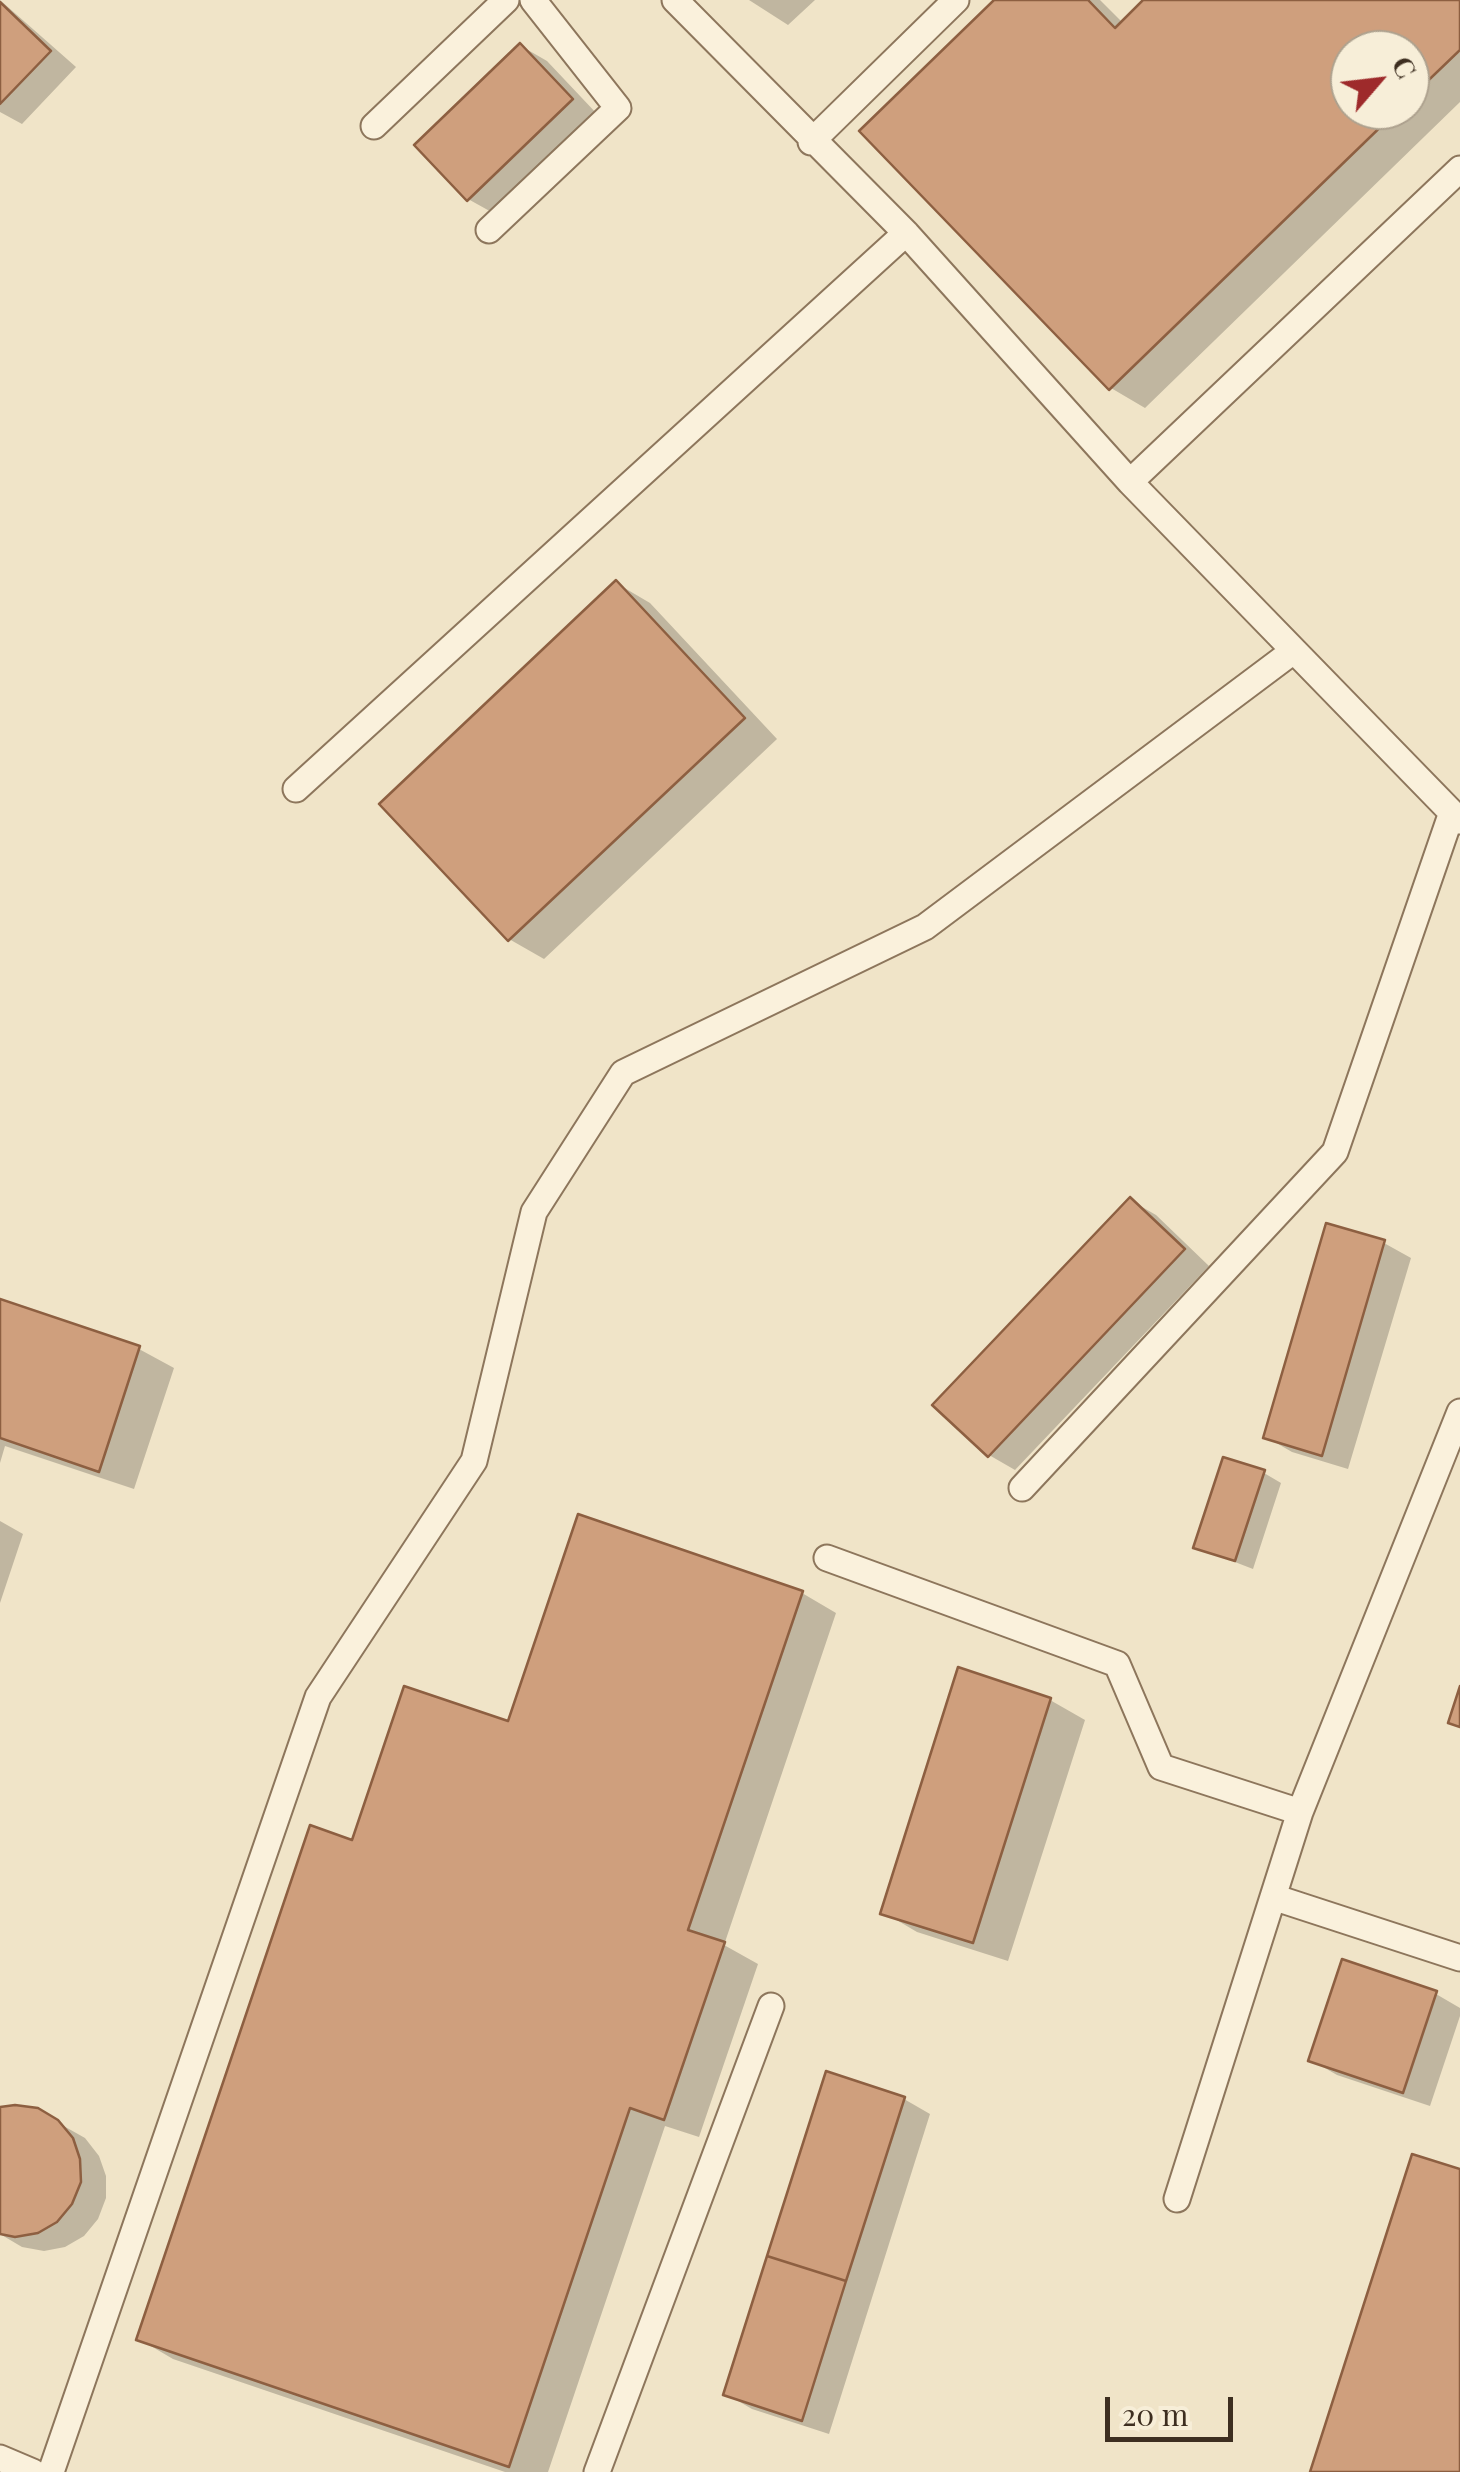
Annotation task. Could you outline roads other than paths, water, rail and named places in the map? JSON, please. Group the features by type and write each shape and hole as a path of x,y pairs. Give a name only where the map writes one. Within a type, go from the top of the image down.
{"lane":[{"path":"374,126 506,0"},
{"path":"490,230 618,108 533,0"},
{"path":"675,0 811,142 906,232 1130,482 1456,818 1336,1152 1022,1488"},
{"path":"811,142 956,0"},
{"path":"1130,482 1460,169"},
{"path":"296,789 906,232"},
{"path":"51,2472 318,1697 474,1461 534,1212 622,1073 925,927 1292,652"},
{"path":"1177,2199 1300,1812 1460,1412"},
{"path":"827,1558 1116,1664 1161,1766 1300,1812"},
{"path":"1273,1896 1460,1958"},
{"path":"597,2472 771,2006"},
{"path":"0,2458 34,2472"}]}
